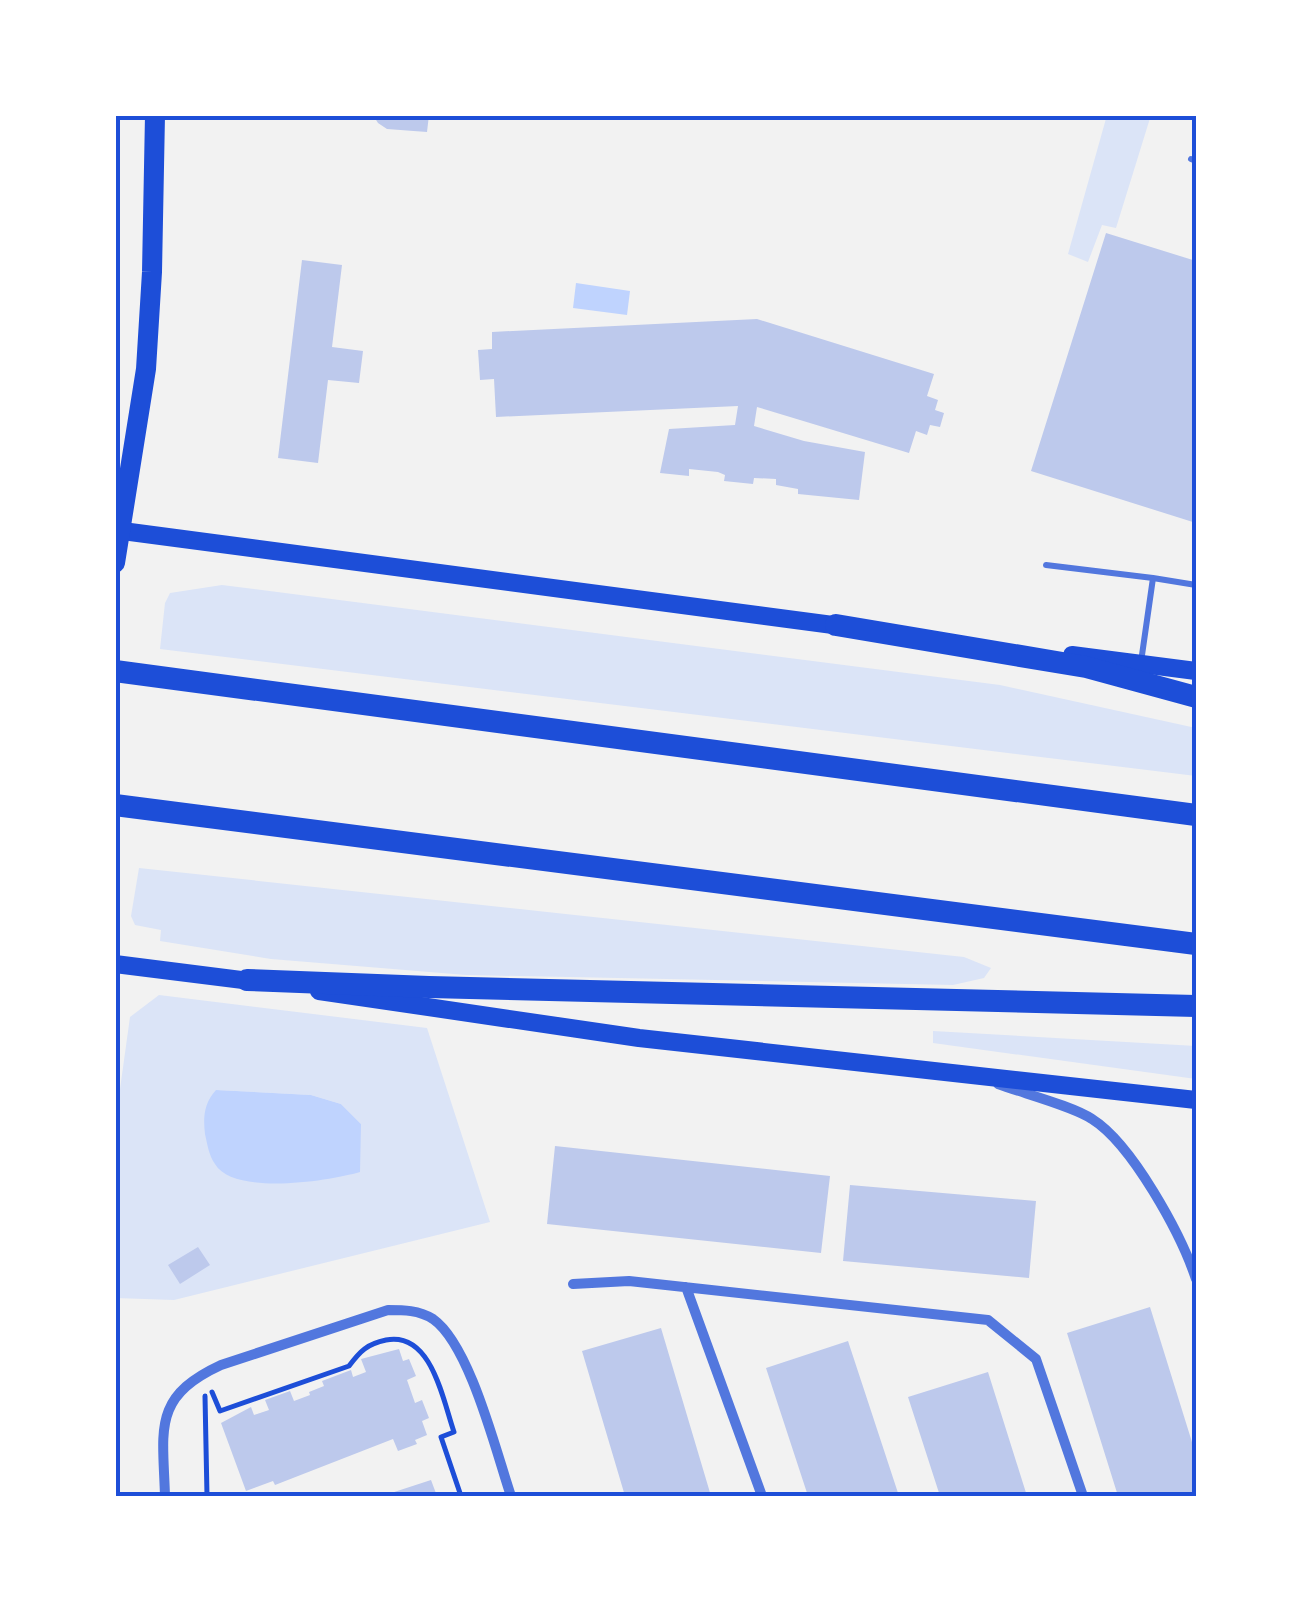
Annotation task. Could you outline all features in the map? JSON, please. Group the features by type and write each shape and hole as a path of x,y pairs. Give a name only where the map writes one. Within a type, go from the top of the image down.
{"highway":[{"path":"836,625 1086,666 1196,697"},
{"path":"115,671 1196,815"},
{"path":"115,805 1196,944"},
{"path":"246,980 1196,1006"}],"main road":[{"path":"115,563 117,530 146,369 153,258 155,115"},
{"path":"117,530 1196,671"},
{"path":"115,964 639,1038 1196,1100"}],"street":[{"path":"974,1075 1092,1118 1133,1159 1195,1272"},
{"path":"573,1284 629,1281 988,1320 1036,1359 1083,1496"},
{"path":"686,1287 762,1496"},
{"path":"164,1496 163,1436 168,1407 179,1390 195,1377 365,1316 410,1310 431,1318 451,1337 467,1369 511,1496"}],"lane":[{"path":"1046,564 1196,585"},
{"path":"1140,664 1153,578"}],"path":[{"path":"207,1496 205,1392 212,1392 220,1411 349,1366 362,1348 394,1339 416,1347 432,1369 454,1432 441,1437 461,1496"}],"shaded area":[{"path":"1107,115 1151,115 1116,228 1102,225 1088,262 1068,254"},
{"path":"222,585 1000,685 1196,728 1196,776 160,649 165,603 170,593"},
{"path":"139,868 964,957 991,968 984,978 953,985 466,975 271,959 160,941 161,930 135,925 131,916"},
{"path":"159,995 427,1028 490,1222 174,1300 115,1298 115,1125 130,1017","holes":["216,1090 311,1095 341,1104 361,1124"]},
{"path":"933,1031 1196,1046 1196,1079 933,1043"}],"water":[{"path":"576,283 630,291 627,315 573,308"},
{"path":"216,1090 311,1095 341,1104 361,1124 360,1172 283,1183 241,1180 225,1174 213,1161 205,1134 205,1110"}],"building":[{"path":"373,115 429,115 427,132 387,129"},
{"path":"1106,233 1196,261 1196,523 1031,471"},
{"path":"302,260 342,265 332,347 363,351 359,383 328,380 318,463 278,458"},
{"path":"757,319 934,374 927,396 938,400 935,410 944,413 940,427 930,425 927,435 916,431 909,453 757,407 754,426 804,441 865,452 859,500 798,494 798,489 776,485 776,479 754,478 753,484 724,481 725,475 718,472 689,469 689,476 660,473 669,429 735,425 738,406 496,417 494,379 480,380 478,350 492,349 492,332"},
{"path":"555,1146 830,1176 821,1253 547,1224"},
{"path":"850,1185 1036,1201 1029,1278 843,1261"},
{"path":"198,1247 210,1265 180,1284 168,1265"},
{"path":"1150,1307 1196,1455 1196,1496 1118,1496 1067,1333"},
{"path":"661,1328 711,1496 625,1496 582,1351"},
{"path":"848,1341 899,1496 808,1496 766,1368"},
{"path":"399,1349 403,1361 409,1359 416,1376 407,1380 415,1403 422,1400 429,1418 422,1421 427,1435 415,1440 417,1444 398,1451 393,1439 275,1485 273,1481 246,1491 221,1423 251,1407 254,1415 269,1410 265,1400 290,1391 294,1401 324,1386 322,1381 351,1370 353,1377 366,1372 361,1359"},
{"path":"988,1372 1027,1496 940,1496 908,1397"},
{"path":"431,1480 437,1496 385,1496 385,1495"}]}
